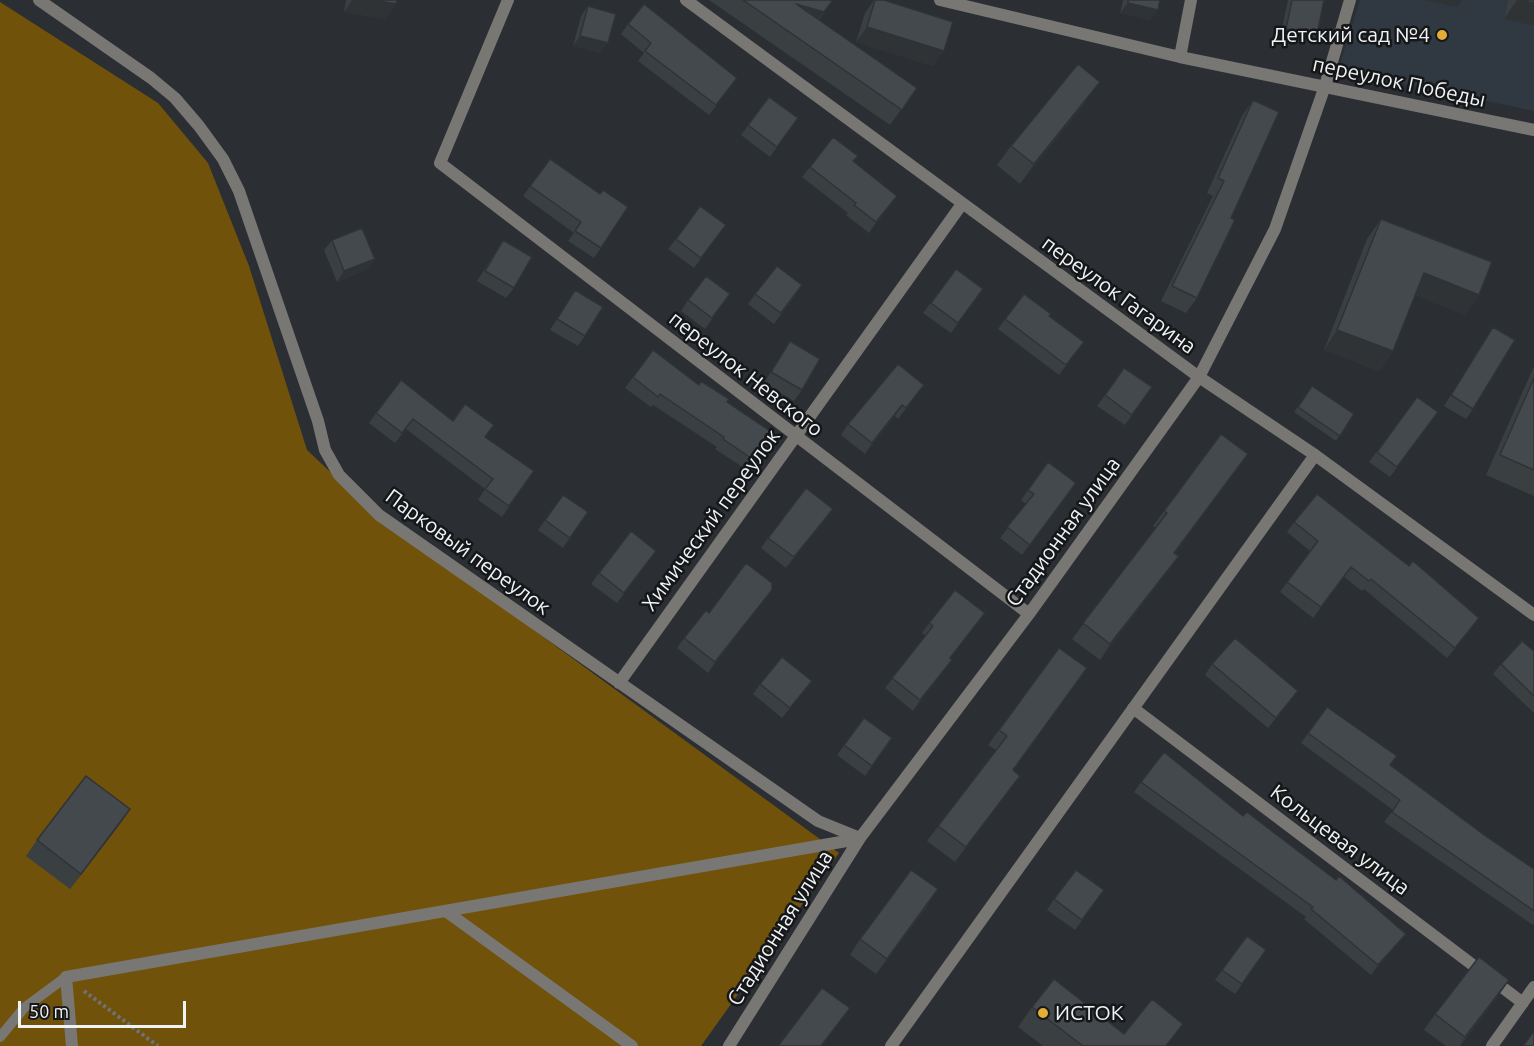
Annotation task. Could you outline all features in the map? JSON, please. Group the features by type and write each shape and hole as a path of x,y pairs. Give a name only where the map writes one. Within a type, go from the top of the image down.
{"street":[{"name":"Парковый переулок","path":"39,0 151,78 175,98 223,159 239,191 318,421 325,450 339,475 379,516 818,821 860,838"},
{"name":"переулок Невского","path":"508,0 440,163 1029,614"},
{"name":"переулок Гагарина","path":"686,0 1198,376 1315,455 1534,615"},
{"name":"переулок Победы","path":"940,0 1180,57 1534,130"},
{"path":"1180,57 1191,0"},
{"name":"Стадионная улица","path":"729,1046 860,838 1029,614 1198,376 1275,229 1325,86 1350,0"},
{"name":"Химический переулок","path":"619,683 962,204"},
{"path":"891,1046 1315,455"},
{"name":"Кольцевая улица","path":"1133,708 1523,1003"},
{"path":"72,1046 66,976 447,912 860,838"},
{"path":"447,912 632,1046"},
{"path":"1492,1046 1534,987"}],"lane":[{"path":"0,1037 24,1008 66,976"}],"path":[{"path":"66,976 158,1046"}],"shaded area":[{"name":"Детский сад №4","path":"1360,0 1534,0 1534,111 1338,70"},
{"path":"0,2 158,103 208,163 249,266 307,450 375,514 839,853 701,1046 0,1046"}],"building":[{"path":"373,0 397,0 396,4"},
{"path":"743,0 833,0 824,12 796,4 917,88 902,110"},
{"path":"875,0 884,0 953,22 944,51 867,27"},
{"path":"1128,0 1160,0 1158,10 1128,3"},
{"path":"1292,0 1324,0 1317,35 1286,29"},
{"path":"644,4 737,78 716,105 645,51 651,43 628,24"},
{"path":"588,6 616,14 608,43 580,36"},
{"path":"1078,64 1100,82 1034,164 1011,146"},
{"path":"769,97 798,118 777,147 748,125"},
{"path":"1253,100 1279,112 1231,218 1235,220 1197,298 1172,286 1224,181 1218,178"},
{"path":"833,137 858,156 853,161 897,196 876,222 810,167"},
{"path":"550,159 600,194 603,190 628,207 601,248 575,231 581,222 530,186"},
{"path":"700,206 726,225 701,258 676,239"},
{"path":"1381,219 1492,262 1479,295 1424,273 1393,351 1337,330"},
{"path":"362,228 375,259 344,271 332,240"},
{"path":"503,240 532,257 514,288 485,271"},
{"path":"777,266 802,285 781,313 755,294"},
{"path":"956,269 983,289 958,323 931,303"},
{"path":"706,276 730,294 712,318 688,300"},
{"path":"575,290 603,307 585,336 557,319"},
{"path":"1024,294 1084,342 1066,365 1005,319"},
{"path":"1493,327 1515,340 1473,409 1451,395"},
{"path":"790,341 820,359 802,390 771,372"},
{"path":"653,350 699,385 701,381 729,399 727,402 770,431 751,458 660,394 658,397 633,377"},
{"path":"898,364 924,385 906,408 902,405 872,443 848,424"},
{"path":"1124,368 1152,387 1132,415 1105,395"},
{"path":"1534,378 1534,470 1500,455"},
{"path":"401,380 453,421 465,404 494,425 485,437 534,471 509,506 485,489 493,479 413,419 402,433 376,413"},
{"path":"1312,386 1354,414 1340,436 1298,407"},
{"path":"1417,397 1438,412 1397,467 1377,452"},
{"path":"1221,434 1248,454 1174,553 1179,556 1110,644 1083,623 1167,513 1164,511"},
{"path":"1048,462 1076,483 1030,545 1007,527 1034,494 1028,490"},
{"path":"806,488 833,509 794,557 768,538"},
{"path":"1317,494 1409,566 1413,561 1479,618 1455,648 1371,579 1369,581 1351,567 1321,607 1287,582 1318,541 1294,522"},
{"path":"563,495 588,512 570,538 545,520"},
{"path":"631,531 656,551 624,593 599,573"},
{"path":"746,563 772,583 772,590 715,662 684,638 706,610 709,613"},
{"path":"955,590 985,613 920,700 892,678 933,626 929,623"},
{"path":"1235,638 1298,691 1276,718 1212,664"},
{"path":"1522,641 1534,651 1534,696 1501,664"},
{"path":"1059,648 1087,668 1013,770 1020,776 966,847 938,826 1007,736 999,730"},
{"path":"782,657 812,681 790,708 760,684"},
{"path":"1327,707 1397,756 1390,765 1534,869 1534,911 1392,812 1400,800 1308,733"},
{"path":"864,718 892,738 872,766 844,745"},
{"path":"1164,752 1243,816 1247,812 1336,880 1339,876 1406,934 1378,965 1311,909 1313,907 1141,782"},
{"path":"86,776 130,809 81,874 37,840"},
{"path":"911,870 938,889 887,959 860,939"},
{"path":"1076,870 1104,890 1082,920 1054,899"},
{"path":"1247,936 1266,950 1242,984 1222,970"},
{"path":"1479,957 1509,980 1465,1037 1435,1014"},
{"path":"1054,979 1124,1034 1152,999 1183,1024 1166,1046 1083,1046 1032,1007"},
{"path":"822,988 850,1008 821,1046 778,1046"},
{"path":"1534,1031 1534,1046 1523,1046"}],"place":[{"name":"Детский сад №4","path":"1442,35"},
{"name":"ИСТОК","path":"1043,1013"}]}
